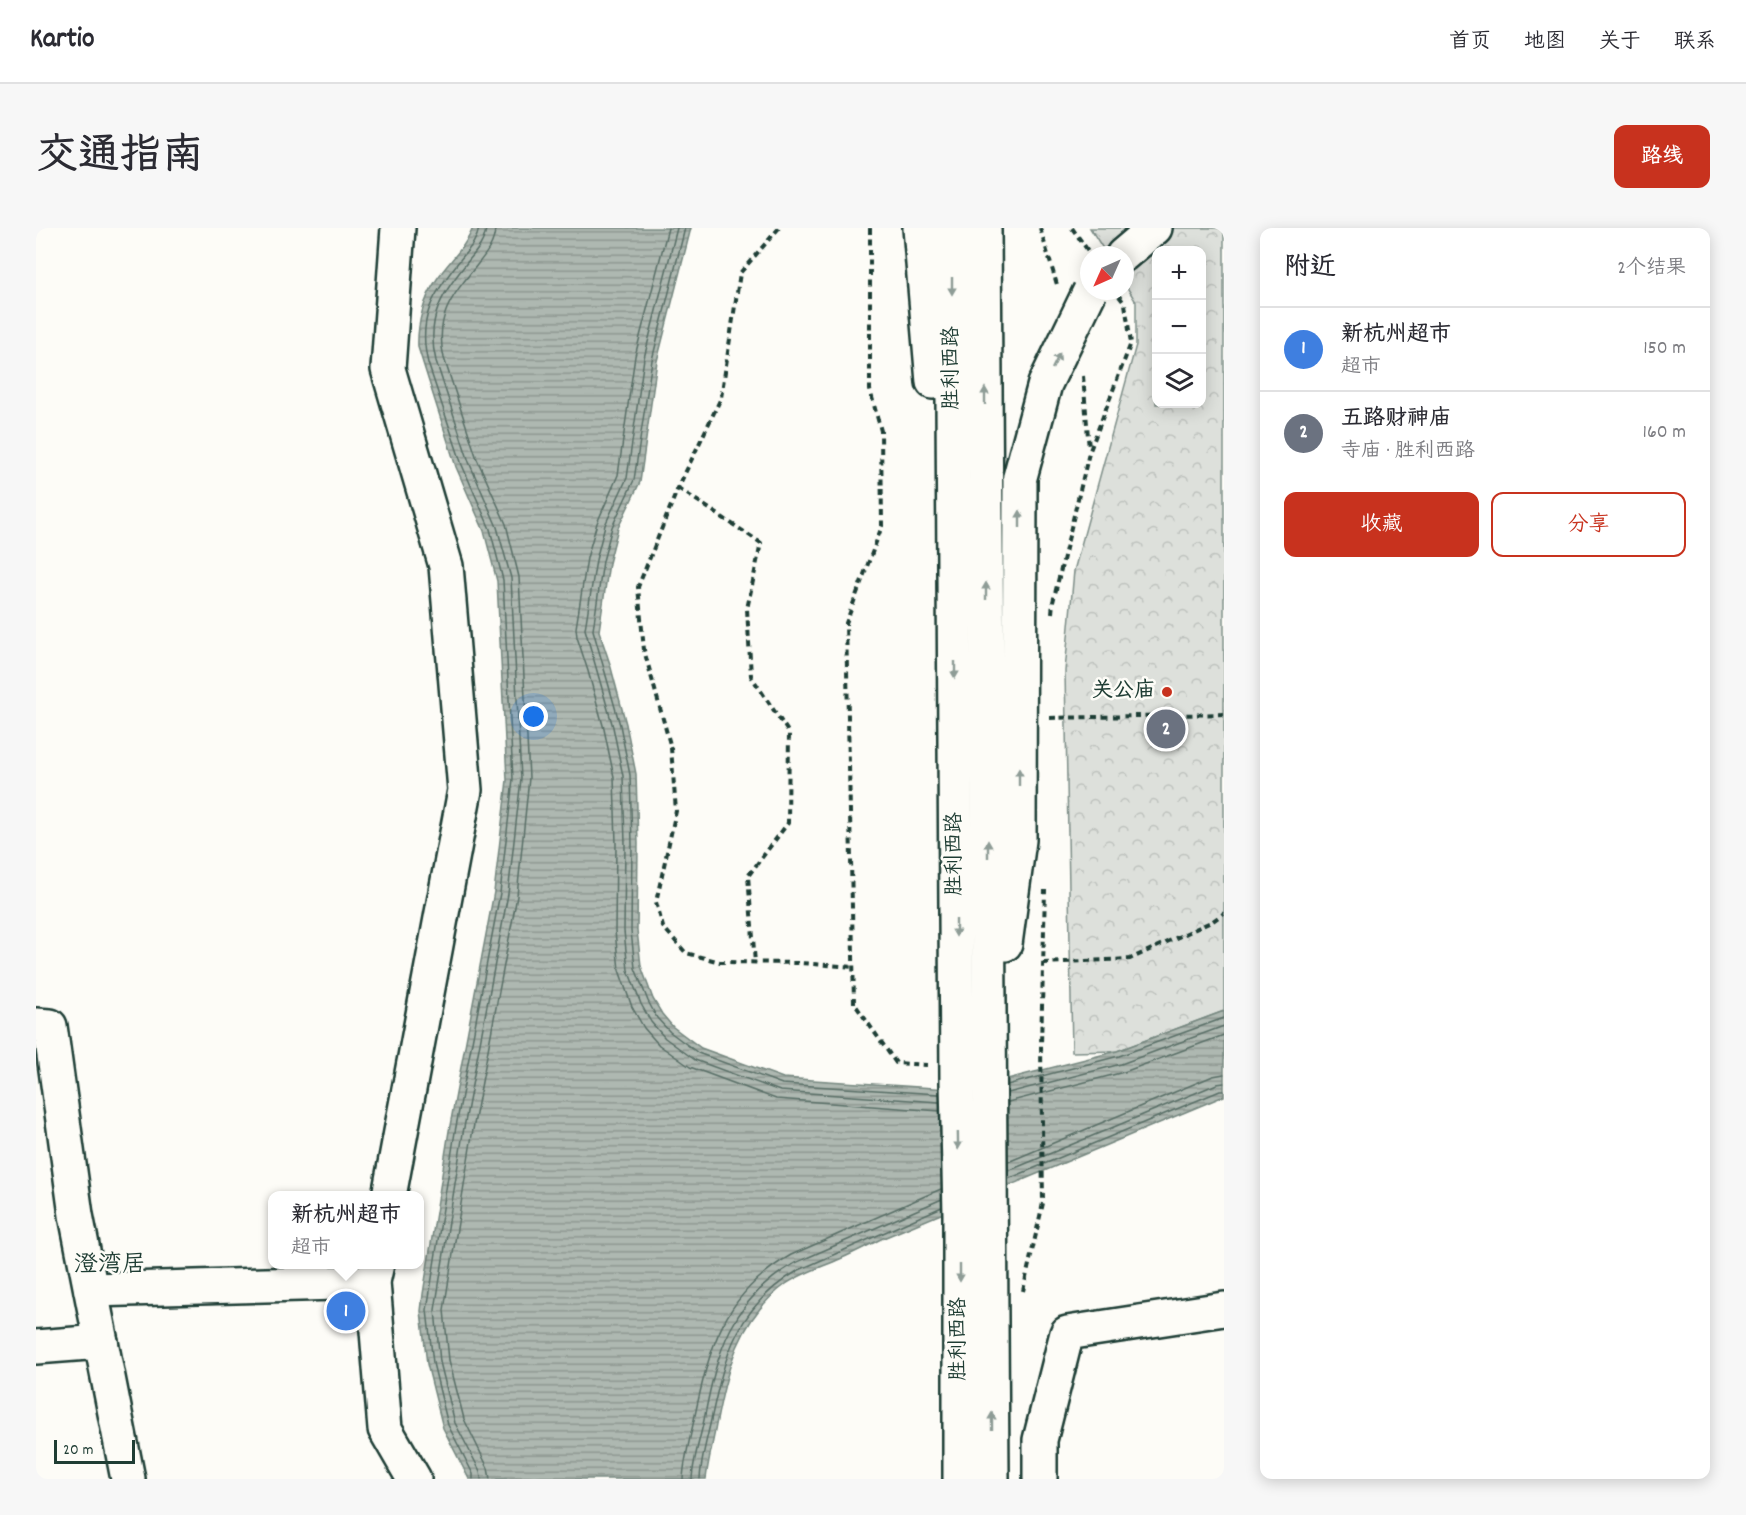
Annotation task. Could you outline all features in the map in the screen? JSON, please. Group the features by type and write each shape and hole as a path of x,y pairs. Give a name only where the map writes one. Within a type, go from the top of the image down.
{"main road":[{"path":"390,1191 465,790 446,566 388,369 398,228"},
{"path":"920,228 954,638"},
{"name":"胜利西路","path":"952,228 954,638 973,1072 990,1202 992,1479"},
{"name":"胜利西路","path":"960,1479 960,1214 973,1072 984,228"},
{"path":"1134,246 1155,228"},
{"path":"973,1072 1019,840 1020,477 1045,384 1086,300"},
{"path":"36,1025 50,1026 76,1215 128,1479"},
{"path":"91,1290 375,1274 385,1429 414,1479"},
{"path":"1040,1479 1040,1440 1066,1334 1224,1309"},
{"path":"36,1347 101,1342"}],"path":[{"path":"779,228 740,273 721,398 678,488 639,587 644,650 671,748 676,811 656,902 663,927 686,953 720,963 801,963 853,968"},
{"path":"870,228 870,390 881,431 882,526 846,623 854,1003 896,1063 973,1072"},
{"path":"1072,228 1085,246"},
{"path":"1052,613 1089,453 1131,343 1125,304 1122,300"},
{"path":"678,488 761,543 747,609 751,676 789,733 788,824 748,876 755,963"},
{"path":"1050,718 1224,714"},
{"path":"1022,1293 1043,1203 1041,1045 1045,881"},
{"path":"1043,963 1130,959 1213,921 1224,913"}],"green space":[{"path":"1090,228 1224,228 1224,1011 1117,1051 1072,1052 1065,671 1074,571 1136,345 1136,302 1134,299 1134,246 1101,246"}],"water":[{"path":"473,228 691,228 657,361 640,482 618,528 609,563 599,631 626,724 636,774 637,930 641,966 653,999 673,1027 701,1048 783,1078 964,1090 1117,1051 1224,1011 1224,1096 881,1239 799,1277 786,1284 770,1298 756,1313 746,1329 730,1365 706,1479 469,1479 443,1428 427,1364 421,1311 423,1294 449,1131 494,892 507,780 497,581 484,531 456,467 418,347 420,320 428,294 466,242"}],"place":[{"name":"关公庙","path":"1167,692"},
{"name":"五路财神庙","path":"1166,729"},
{"name":"新杭州超市","path":"346,1311"}],"district":[{"name":"澄湾居","path":"110,1266"}]}
